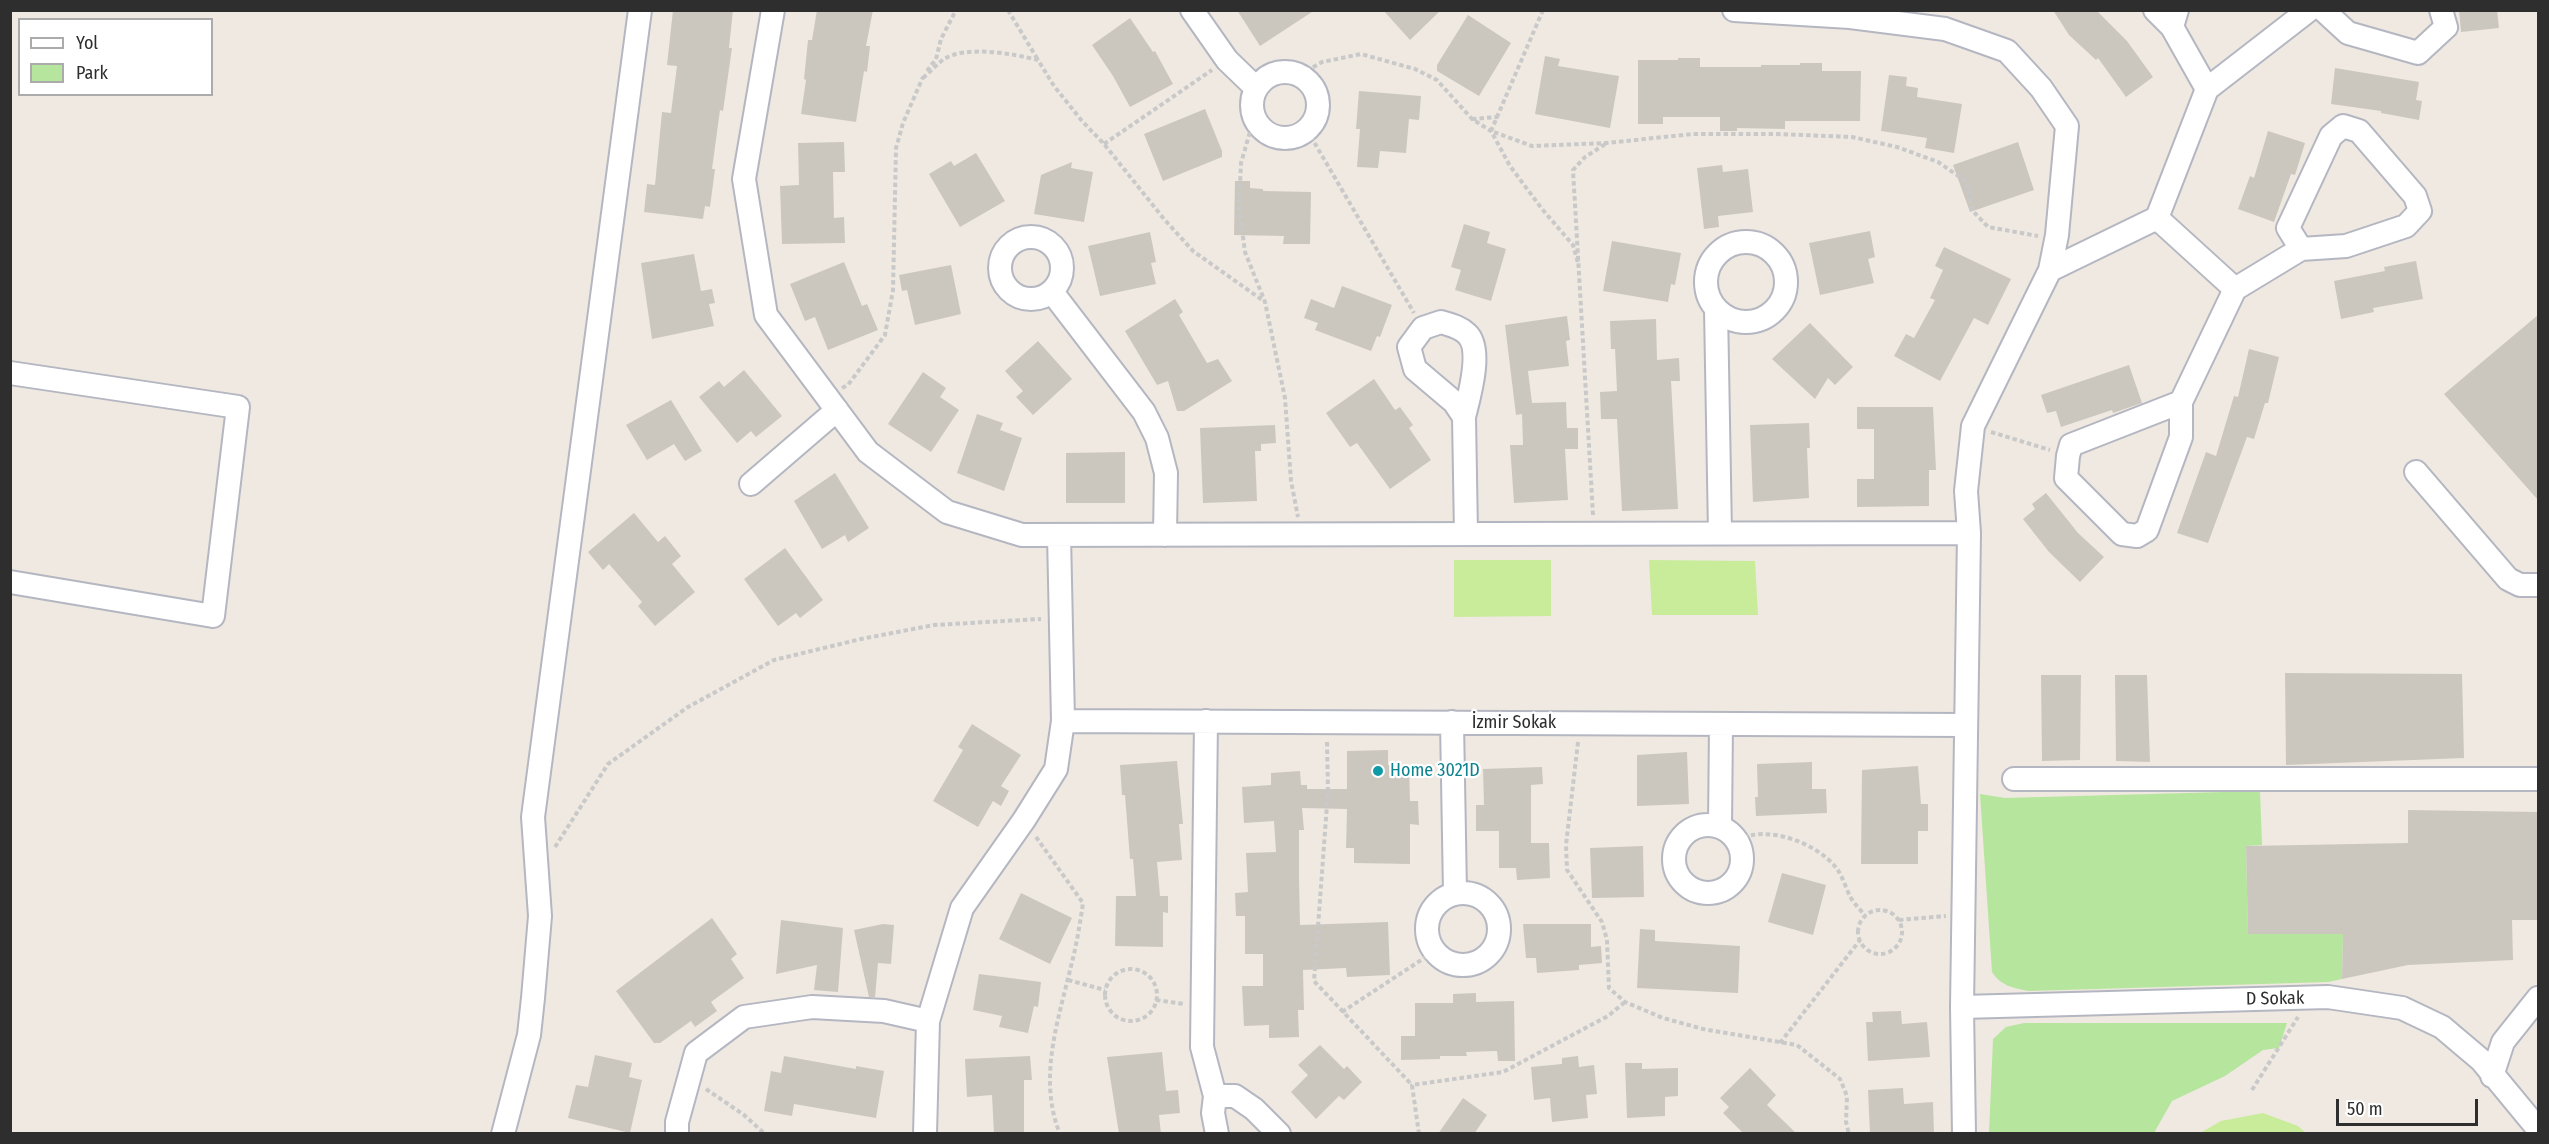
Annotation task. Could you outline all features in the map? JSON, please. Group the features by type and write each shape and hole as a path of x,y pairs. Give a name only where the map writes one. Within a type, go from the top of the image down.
{"street":[{"path":"503,1134 529,1035 540,916 535,874 533,817 640,10"},
{"path":"773,10 744,179 748,216 766,315 868,452 947,512 1022,535 1969,533"},
{"path":"1192,10 1227,60 1256,88"},
{"path":"1734,10 1850,17 1945,28 2007,51 2041,88 2067,126 2057,235 2050,270 1973,426 1966,491 1969,533 1962,1006 1964,1134"},
{"path":"2155,10 2175,19 2207,89"},
{"path":"2050,270 2157,218 2207,89 2309,10"},
{"path":"2323,10 2348,33 2418,53 2446,27 2441,10"},
{"path":"1286,72 1300,75 1316,92 1317,114 1307,130 1297,136 1274,137 1264,131 1254,118 1252,107 1256,88 1274,73 1286,72"},
{"path":"2181,402 2071,445 2066,478 2122,534 2137,536 2147,530 2181,437 2181,402 2235,289 2301,249 2346,246 2386,233 2406,226 2420,210 2415,196 2359,131 2343,126 2331,136 2288,228 2301,249"},
{"path":"2157,218 2235,289"},
{"path":"1052,292 1144,412 1157,438 1167,473 1165,535"},
{"path":"1716,309 1720,533"},
{"path":"1464,417 1454,402 1415,369 1409,347 1423,328 1442,322 1458,327 1469,336 1475,356 1464,417 1466,534"},
{"path":"10,373 238,406 213,616 10,582"},
{"path":"751,484 832,404"},
{"path":"2416,472 2508,579 2520,585 2538,585"},
{"path":"925,1134 928,1021 962,908 1024,820 1056,769 1063,721 1059,535"},
{"name":"İzmir Sokak","path":"1063,721 1965,726"},
{"path":"1206,721 1202,1047 1215,1096 1213,1113 1217,1134"},
{"path":"1452,722 1455,893"},
{"path":"1721,724 1729,834"},
{"path":"2013,779 2538,779"},
{"path":"1455,893 1467,893 1479,896 1489,904 1498,920 1498,939 1490,953 1480,961 1468,965 1444,960 1435,951 1428,938 1427,925 1438,903 1455,893"},
{"name":"D Sokak","path":"1962,1006 2328,997 2402,1008 2442,1028 2481,1060 2538,1129"},
{"path":"2492,1076 2503,1041 2538,998"},
{"path":"677,1134 677,1122 696,1053 744,1017 812,1007 884,1011 928,1021"},
{"path":"1215,1096 1235,1096 1254,1109 1279,1134"}],"path":[{"path":"832,404 885,335 893,290 896,148 903,123 922,78 936,59 940,39 956,10"},
{"path":"1008,10 1054,86 1157,211 1193,251 1265,302"},
{"path":"1491,131 1543,10"},
{"path":"922,78 946,58 974,52 990,51 1038,60"},
{"path":"1300,75 1322,62 1361,54 1416,69 1437,80 1472,119 1491,131 1532,146 1607,143 1692,134 1852,137 1897,147 1938,162 1967,182 1971,210 1988,227 2033,236 2057,235"},
{"path":"1104,144 1227,60"},
{"path":"1472,119 1498,117"},
{"path":"1254,118 1241,163 1239,207 1245,252 1265,302 1285,398 1291,481 1301,534"},
{"path":"1307,130 1423,328"},
{"path":"1491,131 1510,166 1573,245 1580,272"},
{"path":"1594,533 1573,170 1585,157 1607,143"},
{"path":"1973,426 2068,456"},
{"path":"535,874 608,764 688,707 774,660 861,639 934,625 1016,622 1059,616"},
{"path":"1326,722 1328,791 1314,981 1412,1085 1419,1134"},
{"path":"1580,723 1566,845 1567,870 1602,922 1607,940 1609,988 1625,1002 1663,1018 1703,1029 1797,1045 1840,1079 1847,1096 1846,1122 1849,1134"},
{"path":"1024,820 1083,903 1050,1057 1053,1116 1060,1134"},
{"path":"1729,834 1772,833 1810,849 1837,868 1851,898 1865,916"},
{"path":"1879,910 1894,915 1899,920 1902,936 1895,949 1888,953 1877,954 1870,951 1860,940 1859,930 1865,916 1879,910"},
{"path":"1899,920 1963,914"},
{"path":"1780,1043 1860,940"},
{"path":"1342,1012 1435,951"},
{"path":"1137,970 1148,975 1154,983 1156,1000 1154,1006 1142,1018 1133,1021 1121,1019 1108,1008 1105,990 1112,976 1120,971 1137,970"},
{"path":"1068,980 1105,990"},
{"path":"2253,1090 2310,998"},
{"path":"1156,1000 1203,1006"},
{"path":"1412,1085 1503,1071 1608,1016 1625,1002"},
{"path":"689,1078 744,1115 765,1134"}],"green space":[{"path":"1454,560 1551,560 1551,616 1454,617"},
{"path":"1649,560 1755,561 1758,615 1652,615"},
{"path":"2260,791 2262,845 2246,846 2248,934 2343,934 2342,979 2328,982 2029,991 2003,983 1992,972 1980,794 2005,798"},
{"path":"2024,1023 2287,1023 2279,1048 2263,1050 2225,1076 2172,1101 2154,1133 1989,1133 1993,1039 2006,1027"},
{"path":"2263,1113 2298,1126 2306,1133 2200,1133 2221,1121"}],"building":[{"path":"673,10 733,10 729,48 732,48 723,111 720,110 712,169 715,169 710,207 705,206 703,219 644,212 647,184 655,185 662,112 671,113 677,66 667,65"},
{"path":"817,10 873,10 866,46 870,46 867,72 864,71 856,122 801,114 808,40 812,40"},
{"path":"1237,10 1315,10 1260,46"},
{"path":"1383,10 1441,10 1410,40"},
{"path":"2053,10 2096,10 2127,41 2153,77 2126,97 2098,58 2096,60 2069,35"},
{"path":"2459,10 2497,10 2499,28 2461,32"},
{"path":"1468,15 1511,43 1479,96 1437,71 1437,65"},
{"path":"1130,18 1153,52 1155,51 1173,84 1130,107 1092,45"},
{"path":"1545,56 1560,59 1558,66 1619,76 1610,128 1535,114"},
{"path":"1678,58 1700,58 1700,67 1761,67 1761,65 1822,63 1822,71 1861,71 1860,121 1785,121 1785,129 1737,128 1737,131 1720,131 1720,117 1663,117 1663,124 1638,124 1638,60 1678,60"},
{"path":"2335,68 2419,82 2416,100 2422,101 2419,120 2381,113 2381,111 2331,104"},
{"path":"1889,75 1907,77 1906,86 1918,88 1917,97 1962,104 1954,153 1925,148 1927,138 1881,131"},
{"path":"1359,91 1421,96 1419,120 1409,119 1406,153 1380,151 1378,168 1357,167 1360,129 1356,129"},
{"path":"1205,109 1222,151 1222,157 1163,181 1144,134"},
{"path":"2268,131 2305,143 2295,175 2291,174 2274,222 2238,209 2250,176 2254,178"},
{"path":"844,142 845,172 833,172 834,218 844,217 845,243 782,244 780,186 799,185 798,143"},
{"path":"2018,142 2034,190 1970,212 1953,165"},
{"path":"976,153 1005,201 960,227 929,174 951,161 954,166"},
{"path":"1072,162 1071,168 1093,172 1084,222 1034,214 1041,175"},
{"path":"1722,165 1723,172 1748,169 1753,212 1718,216 1719,227 1704,229 1697,168"},
{"path":"1235,181 1250,181 1250,188 1263,189 1263,191 1311,192 1310,244 1283,244 1284,236 1234,235"},
{"path":"1464,224 1490,232 1487,243 1506,249 1491,301 1455,290 1461,270 1451,267"},
{"path":"1870,231 1875,257 1868,259 1874,283 1820,295 1809,243"},
{"path":"1150,232 1156,262 1151,263 1156,284 1100,296 1088,246"},
{"path":"1612,241 1681,253 1675,285 1671,284 1668,302 1603,291"},
{"path":"1944,247 2011,279 1988,325 1974,318 1940,381 1894,356 1906,334 1914,338 1935,300 1930,298 1943,270 1935,266"},
{"path":"694,254 701,291 712,289 715,303 709,304 714,326 652,339 641,263"},
{"path":"2416,261 2423,299 2373,308 2374,312 2341,319 2334,281 2385,271 2384,267"},
{"path":"844,262 862,306 867,304 878,330 828,350 815,317 805,321 790,284"},
{"path":"951,265 961,314 915,325 907,290 902,291 899,275"},
{"path":"1342,286 1392,305 1380,337 1377,336 1371,351 1315,330 1318,323 1304,318 1311,299 1334,308"},
{"path":"1175,299 1183,312 1179,315 1207,363 1218,359 1232,381 1184,411 1177,411 1168,381 1157,385 1125,331"},
{"path":"2538,315 2538,500 2444,394"},
{"path":"1567,316 1570,340 1566,341 1569,366 1528,371 1532,403 1566,402 1567,428 1578,428 1578,449 1565,449 1568,500 1514,503 1510,445 1523,445 1522,414 1516,415 1505,325"},
{"path":"1656,319 1657,360 1679,358 1680,381 1671,381 1678,509 1622,511 1617,419 1601,419 1600,392 1617,391 1615,349 1611,349 1610,321"},
{"path":"1810,323 1853,367 1835,385 1828,378 1815,399 1772,359"},
{"path":"1038,341 1072,379 1033,415 1016,397 1023,391 1005,371"},
{"path":"2249,349 2279,357 2268,403 2265,403 2254,439 2247,437 2208,543 2177,533 2206,452 2216,456 2234,396 2238,397"},
{"path":"2129,365 2142,403 2113,413 2112,410 2061,427 2056,411 2047,413 2041,395"},
{"path":"744,370 782,416 756,437 751,431 737,443 699,397 719,381 724,387"},
{"path":"923,372 946,388 940,397 959,410 931,452 888,424"},
{"path":"1374,379 1395,410 1400,407 1413,425 1409,428 1431,460 1390,489 1357,443 1350,447 1326,413"},
{"path":"671,400 702,451 685,461 674,444 647,460 626,425"},
{"path":"1857,407 1933,407 1936,470 1929,470 1929,506 1857,507 1857,479 1874,479 1874,429 1857,429"},
{"path":"977,414 1003,423 1000,430 1022,438 1004,491 957,473"},
{"path":"1809,423 1810,448 1807,448 1809,498 1753,502 1750,425"},
{"path":"1275,425 1276,443 1261,444 1261,451 1255,451 1257,501 1203,503 1200,428"},
{"path":"1125,452 1125,503 1066,503 1066,453"},
{"path":"835,473 869,528 848,542 845,535 822,549 794,501"},
{"path":"2046,493 2078,533 2104,557 2080,582 2049,552 2023,519 2035,509 2032,504"},
{"path":"634,513 658,542 665,536 681,556 672,564 695,592 655,626 638,606 642,602 609,564 603,570 588,552"},
{"path":"785,548 823,600 800,618 796,613 778,626 744,579"},
{"path":"2285,673 2462,674 2464,758 2286,765"},
{"path":"2041,675 2081,675 2080,760 2042,761"},
{"path":"2115,675 2147,675 2150,762 2116,761"},
{"path":"972,724 1021,755 1001,786 1009,791 1001,806 993,801 978,827 933,801 963,750 958,747"},
{"path":"1388,750 1388,765 1409,765 1410,801 1418,801 1419,825 1410,824 1410,864 1354,863 1354,848 1346,848 1347,809 1302,808 1304,830 1299,830 1299,878 1300,925 1388,922 1390,975 1347,977 1346,968 1303,970 1304,1010 1298,1010 1299,1037 1269,1038 1269,1025 1244,1026 1242,986 1263,986 1263,954 1245,954 1245,916 1236,916 1235,893 1248,892 1246,853 1276,852 1274,821 1244,823 1242,787 1271,785 1271,773 1300,771 1301,785 1307,785 1307,789 1347,789 1347,751"},
{"path":"1687,752 1689,804 1637,806 1637,755"},
{"path":"1177,761 1183,824 1179,824 1182,860 1157,862 1160,896 1168,896 1168,913 1163,912 1163,947 1115,946 1116,896 1136,896 1120,765"},
{"path":"1812,762 1812,789 1826,789 1827,813 1756,816 1757,764"},
{"path":"1918,766 1921,804 1928,804 1928,831 1918,831 1918,864 1861,864 1862,770"},
{"path":"1542,767 1543,784 1531,785 1531,843 1549,843 1550,878 1517,880 1516,868 1499,868 1499,831 1476,831 1476,805 1484,805 1483,769"},
{"path":"2408,810 2538,812 2538,920 2512,920 2513,960 2408,965 2342,979 2343,934 2248,934 2246,846 2408,843"},
{"path":"1643,846 1644,897 1592,898 1590,848"},
{"path":"1782,873 1826,885 1813,935 1768,922"},
{"path":"1021,893 1072,918 1050,964 999,939"},
{"path":"712,918 737,954 731,959 744,978 711,1002 717,1011 695,1027 691,1021 660,1043 654,1043 616,991"},
{"path":"781,920 843,928 838,992 814,990 817,965 776,974"},
{"path":"883,924 894,925 891,964 878,963 875,997 869,997 854,930"},
{"path":"1523,924 1591,924 1591,947 1601,946 1602,963 1579,965 1579,970 1537,973 1536,958 1526,958"},
{"path":"1640,929 1655,930 1655,941 1740,946 1738,993 1637,988"},
{"path":"979,974 1041,982 1038,1007 1034,1006 1028,1033 999,1027 1002,1016 973,1010"},
{"path":"1476,993 1476,1002 1514,1001 1515,1061 1498,1061 1497,1051 1466,1052 1467,1056 1440,1056 1440,1059 1401,1060 1401,1036 1415,1036 1415,1003 1453,1003 1453,994"},
{"path":"1901,1011 1902,1024 1927,1022 1930,1057 1868,1061 1866,1022 1873,1022 1872,1012"},
{"path":"1320,1045 1344,1069 1347,1066 1362,1082 1344,1100 1339,1096 1316,1119 1291,1092 1308,1075 1298,1065"},
{"path":"1162,1052 1166,1091 1178,1090 1180,1113 1159,1115 1161,1134 1119,1134 1107,1057"},
{"path":"595,1055 632,1063 629,1077 642,1080 630,1133 568,1118 576,1085 588,1087"},
{"path":"784,1056 856,1069 856,1066 884,1071 876,1118 794,1104 792,1116 764,1111 771,1071 781,1073"},
{"path":"1030,1056 1032,1080 1024,1080 1024,1134 994,1134 992,1095 967,1097 965,1059"},
{"path":"1578,1056 1579,1067 1594,1065 1597,1094 1586,1095 1588,1118 1552,1122 1550,1098 1534,1100 1531,1067 1562,1064 1562,1058"},
{"path":"1625,1063 1642,1063 1642,1069 1678,1068 1678,1096 1665,1097 1665,1116 1627,1118"},
{"path":"1750,1068 1776,1095 1767,1105 1797,1134 1744,1134 1723,1113 1729,1107 1720,1098"},
{"path":"1903,1088 1904,1104 1933,1102 1934,1134 1870,1134 1868,1090"},
{"path":"1463,1098 1487,1115 1474,1134 1438,1134"}],"place":[{"name":"Home 3021D","path":"1378,771"}]}
